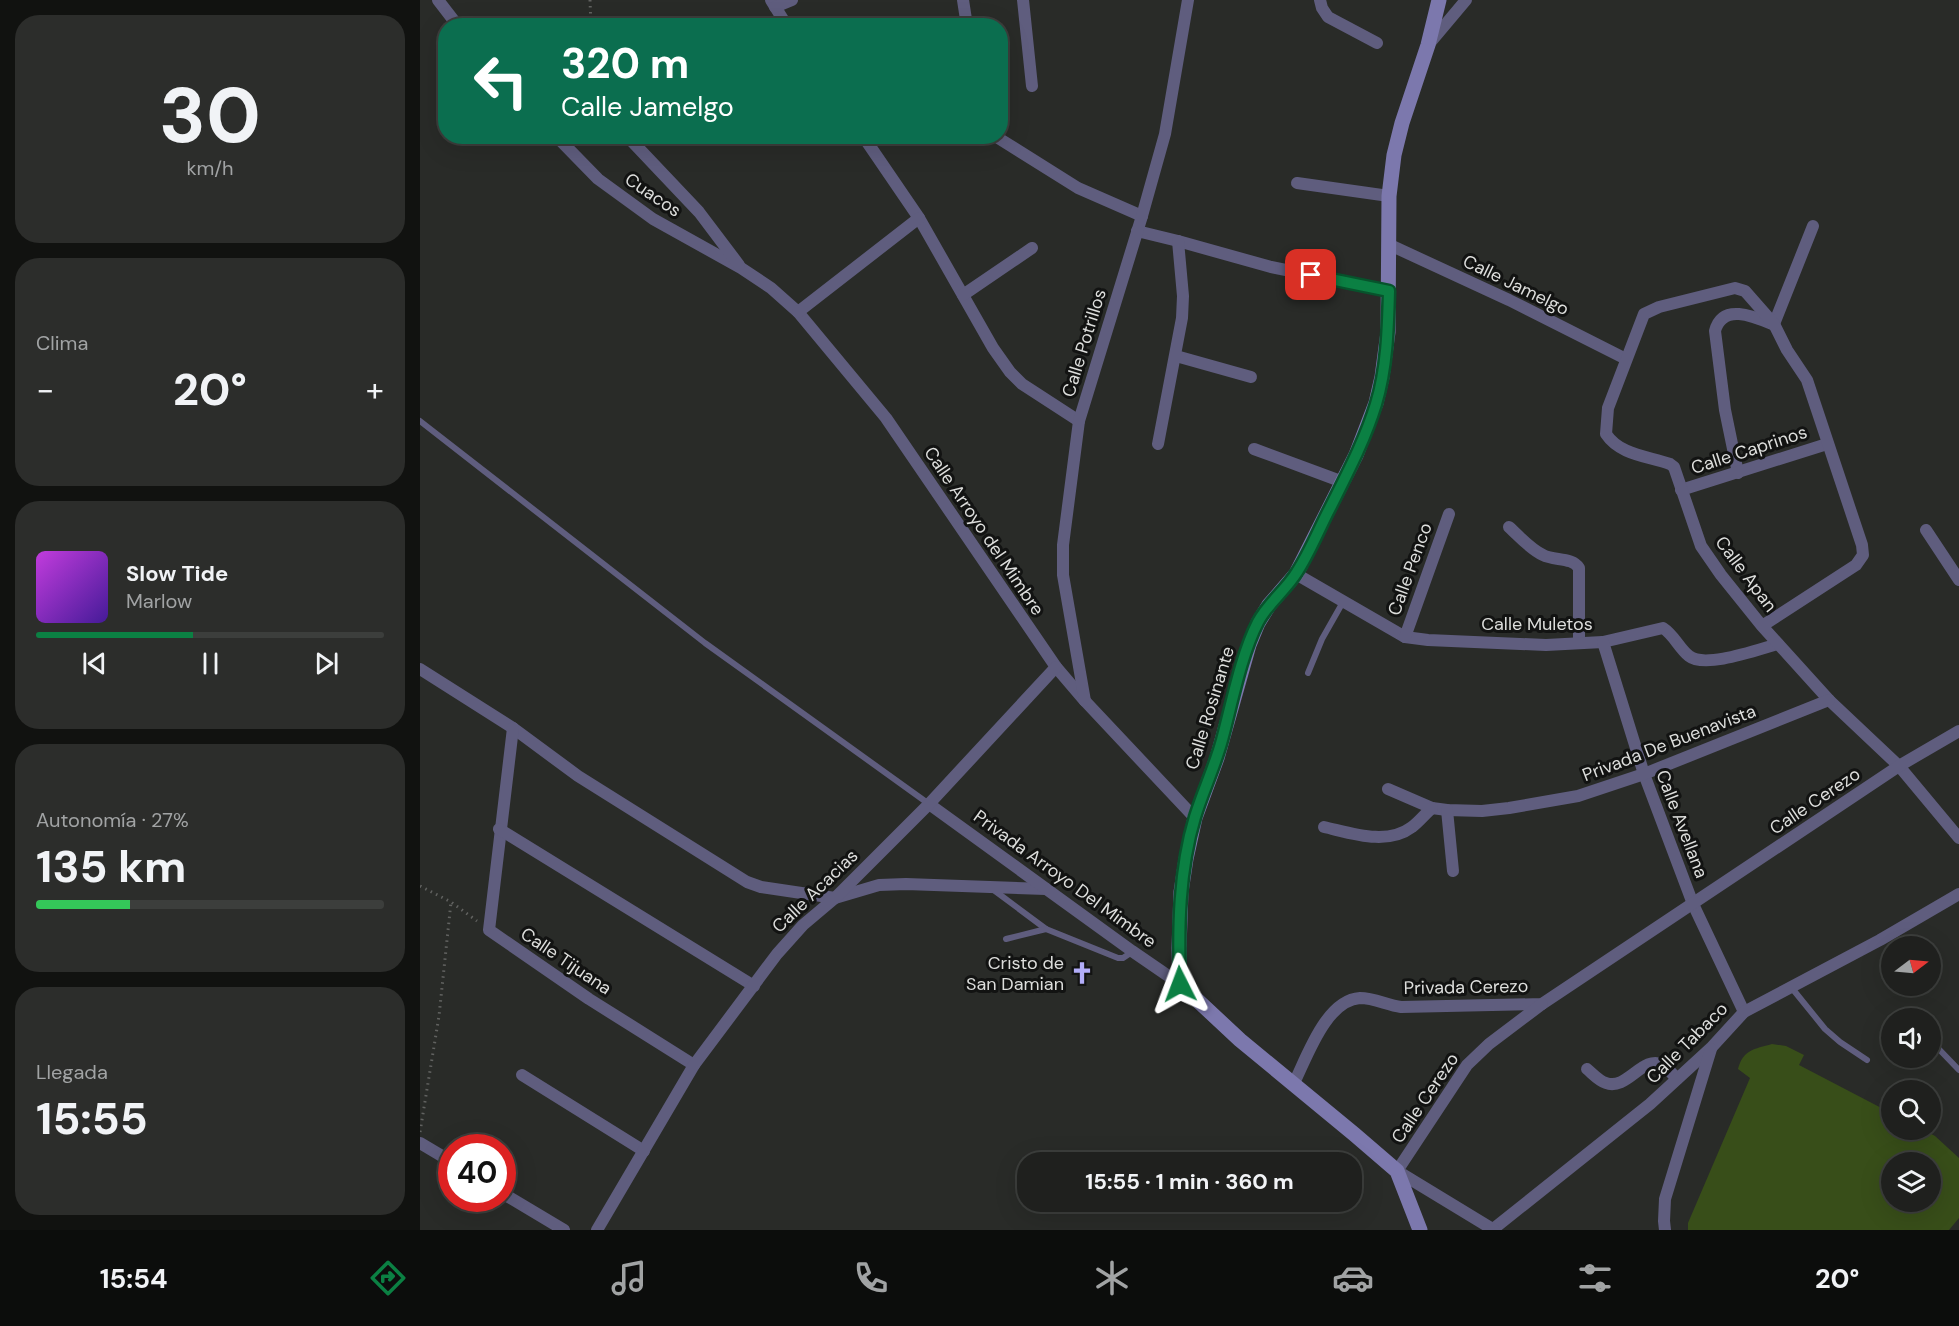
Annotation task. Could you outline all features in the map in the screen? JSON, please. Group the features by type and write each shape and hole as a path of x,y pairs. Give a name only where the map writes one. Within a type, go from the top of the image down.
{"street":[{"path":"438,0 452,18"},
{"path":"782,18 773,4 792,0"},
{"path":"963,0 966,18"},
{"path":"1023,0 1032,86"},
{"name":"Calle Potrillos","path":"1084,701 1064,575 1063,555 1079,420 1165,134 1188,0"},
{"path":"1320,0 1328,17 1377,43"},
{"path":"1428,45 1439,0"},
{"name":"Calle Rosinante","path":"1180,984 1181,892 1195,818 1217,758 1246,654 1258,623 1269,604 1296,574 1343,482 1376,403 1388,332 1389,196 1394,155 1402,123 1428,45 1466,0"},
{"name":"Cuacos","path":"564,144 597,179 653,219 741,268"},
{"path":"635,144 699,212 741,268"},
{"path":"868,144 919,218 993,348 1010,372 1022,384 1079,420"},
{"path":"1008,144 1078,188 1142,216"},
{"path":"1298,183 1389,196"},
{"path":"798,312 919,218"},
{"path":"1738,473 1725,410 1715,332 1717,323 1725,316 1743,313 1774,324 1813,225"},
{"path":"1137,231 1271,267 1389,291"},
{"path":"1158,444 1182,318 1183,297 1178,241"},
{"name":"Calle Jamelgo","path":"1390,245 1509,300 1626,359"},
{"path":"963,295 1032,248"},
{"name":"Calle Arroyo del Mimbre","path":"741,268 771,288 798,312 886,418 1056,667 1084,701 1195,818"},
{"name":"Calle Apan","path":"1774,324 1745,291 1739,289 1677,302 1644,314 1608,408 1606,434 1616,446 1674,467 1701,546 1721,575 1778,644 1829,700 1899,766 1959,837"},
{"name":"Calle Caprinos","path":"1762,626 1856,565 1863,555 1861,541 1807,380 1787,350 1774,324"},
{"path":"1176,356 1251,377"},
{"name":"Calle Caprinos","path":"1681,490 1827,444"},
{"path":"1254,448 1343,482"},
{"name":"Calle Penco","path":"1405,637 1449,514"},
{"path":"1509,526 1541,554 1550,558 1575,562 1580,571 1579,643"},
{"path":"1926,530 1959,580"},
{"name":"Calle Muletos","path":"1296,574 1405,637 1546,645 1603,642 1663,628 1669,632 1688,656 1699,660 1730,657 1778,644"},
{"name":"Calle Avellana","path":"1603,642 1644,774 1693,904 1744,1012"},
{"name":"Calle Acacias","path":"597,1230 693,1065 803,925 835,898 928,804 1056,667"},
{"path":"420,669 513,728 578,776 747,882 761,887 835,898 879,885 1046,889"},
{"name":"Privada De Buenavista","path":"1388,789 1432,808 1447,810 1482,811 1578,796 1644,774 1829,700"},
{"path":"489,930 499,829 513,728"},
{"name":"Calle Cerezo","path":"1693,904 1899,766 1959,731"},
{"name":"Privada Arroyo Del Mimbre","path":"928,804 1180,984"},
{"path":"1324,827 1376,837 1394,836 1411,828 1432,808"},
{"path":"1447,810 1453,871"},
{"path":"499,829 754,986"},
{"name":"Calle Tabaco","path":"1493,1230 1650,1104 1711,1048 1744,1012 1880,940 1959,894"},
{"name":"Privada Cerezo","path":"1294,1083 1326,1020 1337,1007 1350,1000 1370,999 1401,1007 1542,1004 1693,904"},
{"name":"Calle Tijuana","path":"489,930 589,999 693,1065"},
{"path":"1180,984 1240,1040 1397,1171 1493,1230"},
{"name":"Calle Cerezo","path":"1397,1171 1467,1065 1489,1044 1542,1004"},
{"path":"1665,1230 1665,1199 1711,1048"},
{"path":"1587,1069 1604,1083 1613,1085 1621,1083 1646,1066 1655,1064 1663,1065 1677,1079"},
{"path":"522,1075 644,1151"},
{"path":"420,1143 438,1154"},
{"path":"1397,1171 1420,1230"},
{"path":"516,1201 564,1230"}],"lane":[{"path":"420,421 705,643 928,804"},
{"path":"1308,673 1322,639 1343,601"},
{"path":"989,887 1046,929 1118,958 1123,958 1132,951"},
{"path":"1006,939 1046,929"},
{"path":"1791,987 1825,1029 1868,1060"},
{"path":"1941,1051 1959,1070"}],"path":[{"path":"590,0 591,18"},
{"path":"420,886 451,902 489,930"},
{"path":"420,1134 440,1006 451,902"}],"green space":[{"path":"1772,1044 1786,1046 1804,1055 1799,1065 1881,1108 1881,1140 1939,1140 1959,1158 1959,1218 1949,1230 1688,1230 1688,1223 1750,1078 1738,1069 1740,1063 1746,1054"}],"place":[{"name":"Cristo de San Damian","path":"1082,973"}],"route":[{"path":"1180,984 1180,911 1186,859 1195,818 1217,758 1240,672 1258,623 1269,604 1296,574 1350,468 1376,403 1382,377 1388,332 1389,291 1311,275"}]}
